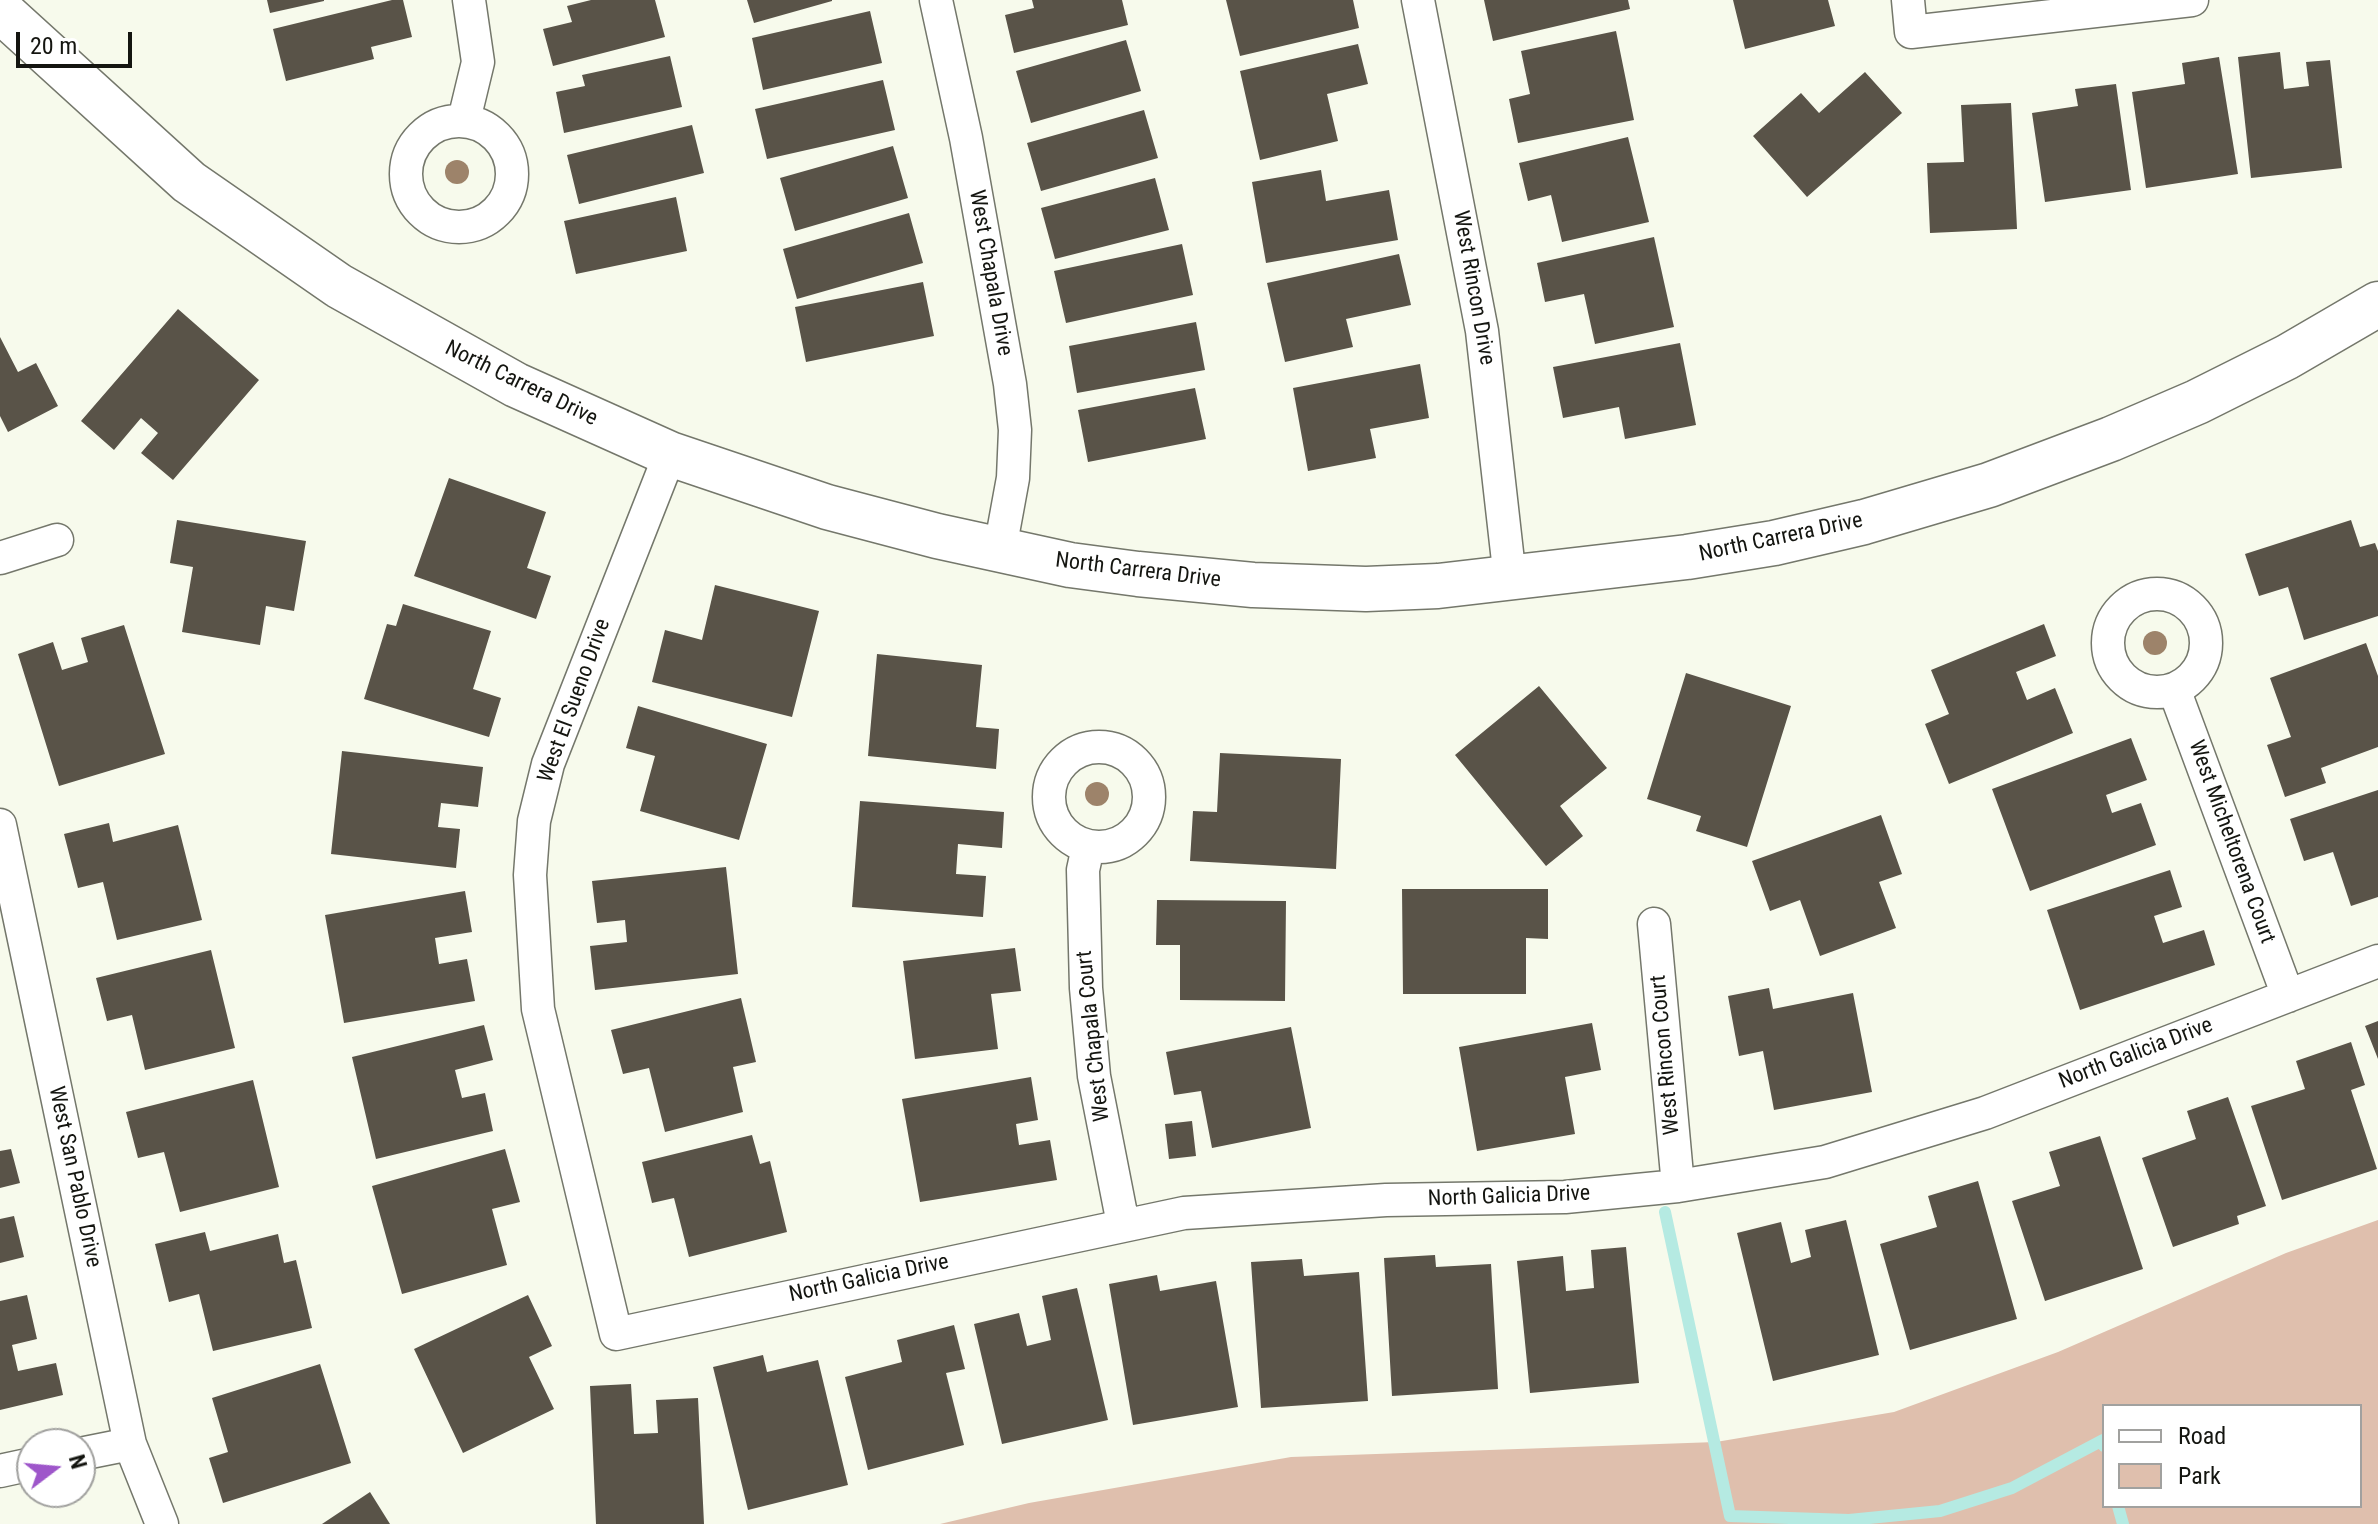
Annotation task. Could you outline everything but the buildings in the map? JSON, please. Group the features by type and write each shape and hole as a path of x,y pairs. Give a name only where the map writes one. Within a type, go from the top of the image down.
{"street":[{"path":"464,120 478,62 469,0"},
{"name":"West Chapala Drive","path":"936,0 966,138 1011,399 1013,478 1000,549"},
{"name":"West Rincon Drive","path":"1418,0 1482,331 1510,579"},
{"path":"1910,16 2192,0"},
{"name":"North Carrera Drive","path":"0,10 189,182 339,286 516,385 670,454 827,507 1070,565 1253,585 1366,589 1510,579 1774,543 1864,522 1989,485 2197,402 2287,357 2378,304"},
{"name":"West El Sueno Drive","path":"616,1334 538,1009 532,948 531,862 534,821 548,764 670,454"},
{"path":"0,558 57,540"},
{"name":"West Micheltorena Court","path":"2174,689 2288,996"},
{"name":"West San Pablo Drive","path":"0,825 130,1444 162,1524"},
{"name":"West Chapala Court","path":"1088,847 1083,870 1086,988 1094,1076 1123,1224"},
{"name":"West Rincon Court","path":"1654,924 1678,1186"},
{"name":"North Galicia Drive","path":"616,1334 1184,1213 1386,1200 1565,1197 1771,1173 1881,1147 1985,1113 2378,961"},
{"path":"96,1451 130,1444"}],"green space":[{"path":"2378,1220 2378,1524 940,1524 1029,1503 1291,1457 1716,1442 1894,1412 2058,1352 2286,1253"}],"waterway":[{"path":"1665,1212 1730,1516 1849,1520 1940,1511 2012,1488 2102,1441"},
{"path":"2119,1508 2123,1524"}]}
